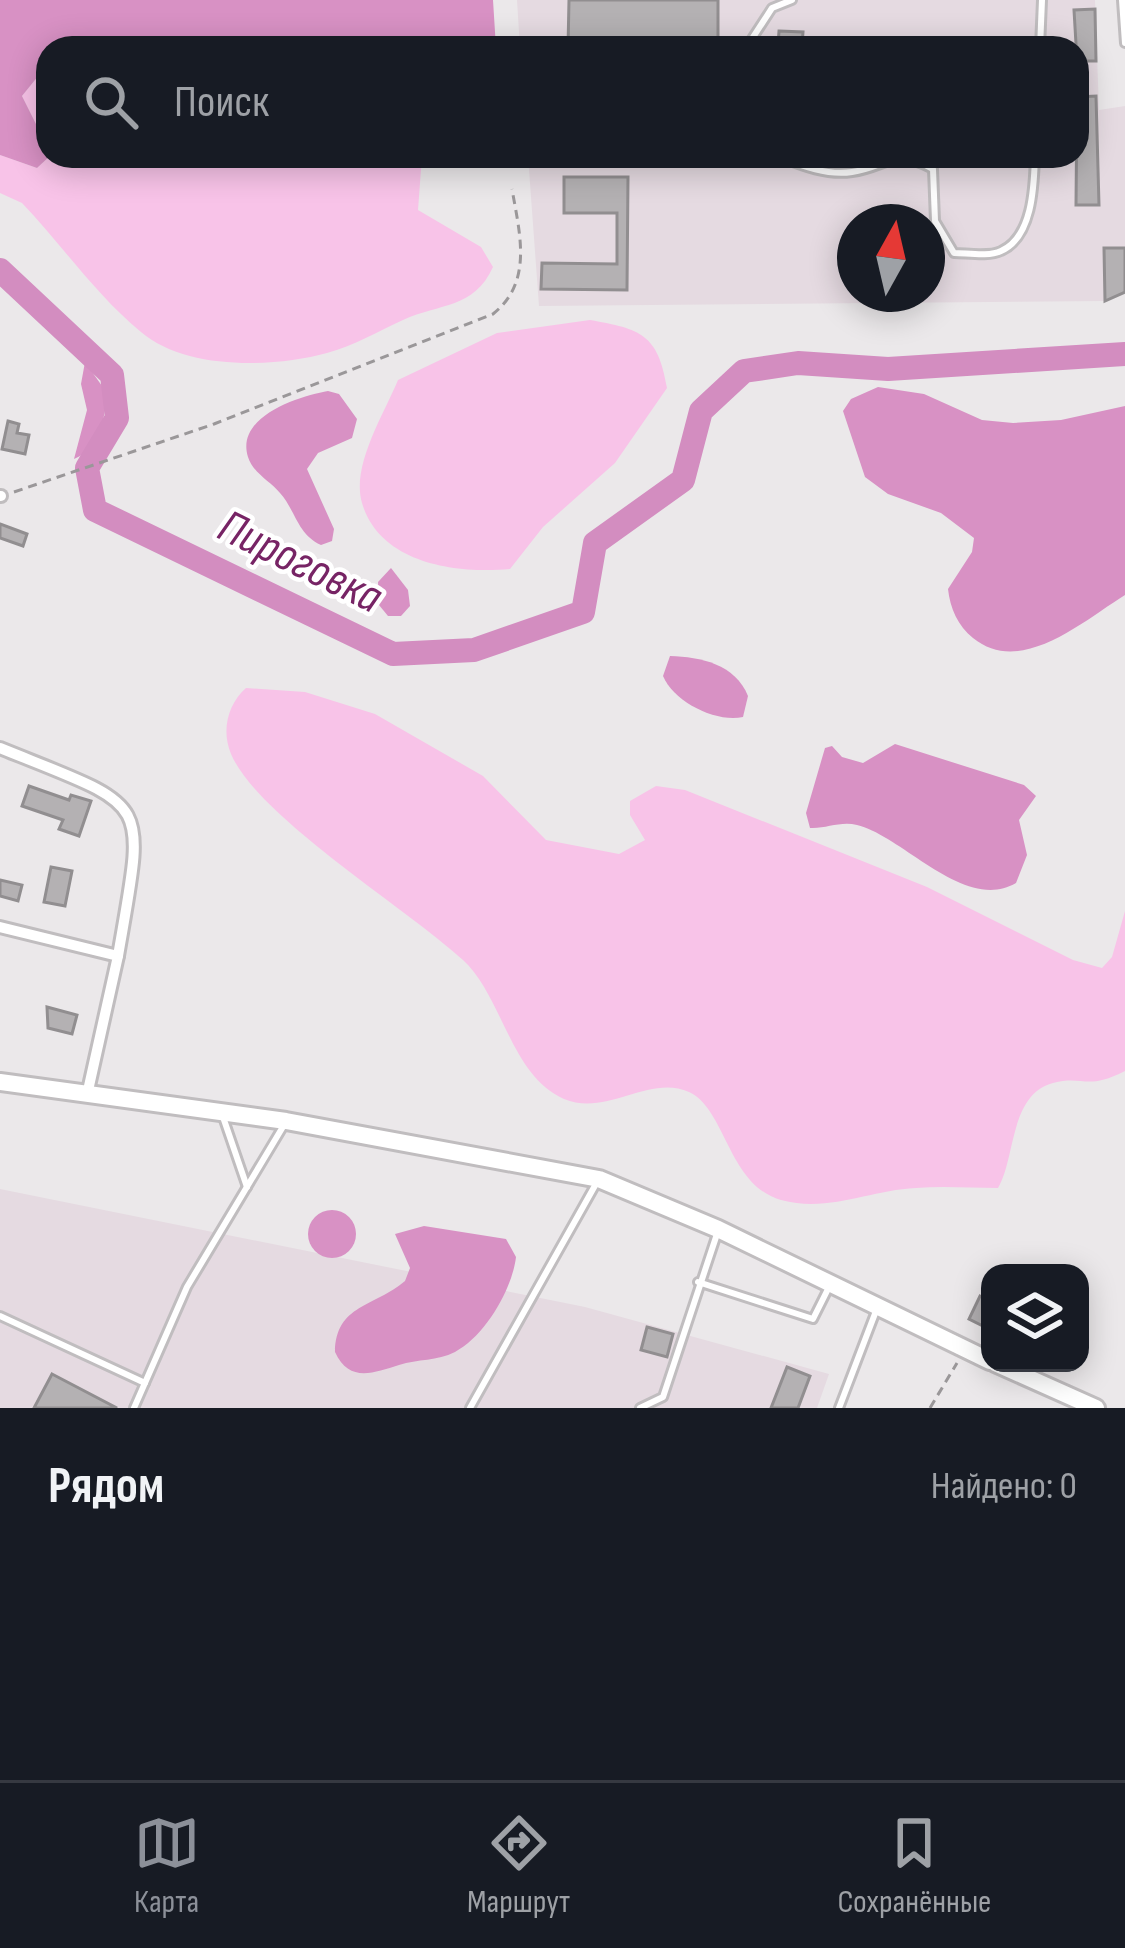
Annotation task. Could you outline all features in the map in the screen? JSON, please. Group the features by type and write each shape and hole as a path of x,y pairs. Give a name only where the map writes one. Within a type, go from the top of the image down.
{"main road":[{"path":"0,1082 286,1121 598,1179 718,1229 981,1357"},
{"path":"1015,1372 1096,1408"}],"street":[{"path":"0,748 112,794 130,814 138,839 87,1095"},
{"path":"0,927 118,956"}],"lane":[{"path":"754,36 772,8 792,0"},
{"path":"1040,36 1042,0"},
{"path":"1122,0 1125,43"},
{"path":"809,168 853,172 862,168"},
{"path":"931,168 935,221 943,242 954,253 999,253 1024,225 1033,168"},
{"path":"220,1111 248,1187"},
{"path":"134,1408 187,1287 286,1121"},
{"path":"470,1408 598,1179"},
{"path":"640,1408 664,1396 718,1229"},
{"path":"698,1282 813,1319 830,1285"},
{"path":"839,1408 878,1307"},
{"path":"0,1316 145,1383"}],"path":[{"path":"0,496 369,366 494,314 512,299 521,280 512,189"},
{"path":"930,1408 965,1350"}],"shaded area":[{"path":"0,0 493,0 495,36 36,36 36,79 22,96 36,124 36,168 0,155"},
{"path":"517,0 1095,0 1099,110 1125,106 1125,292 1105,301 945,302 945,204 837,204 837,303 539,306 529,168 1089,168 1089,36 519,36"},
{"path":"36,79 36,124 22,96"},
{"path":"0,155 36,168 421,168 418,210 481,247 493,267 466,298 337,350 256,363 205,359 159,344 141,332 22,203 0,193"},
{"path":"590,320 644,337 658,356 667,388 615,463 543,527 510,569 467,569 423,561 385,540 362,503 361,473 398,380 497,333"},
{"path":"85,362 107,393 106,403 96,441 74,459 87,410 81,384"},
{"path":"878,387 924,394 982,420 1013,423 1061,420 1125,406 1125,595 1071,630 1031,648 992,648 973,638 956,616 948,589 972,552 974,538 941,513 888,494 865,477 843,411 851,399"},
{"path":"328,391 339,394 357,419 352,438 318,453 307,469 334,529 332,541 321,545 307,535 280,493 254,468 247,443 251,430 273,410"},
{"path":"391,568 408,590 410,606 401,616 388,616 379,605 378,582"},
{"path":"670,656 705,661 735,676 748,696 743,717 709,714 676,694 663,676"},
{"path":"246,688 305,692 375,714 483,776 546,840 619,854 645,840 630,815 630,801 656,786 685,790 927,887 1073,960 1102,968 1112,957 1125,911 1125,1071 1102,1080 1053,1083 1028,1100 998,1188 916,1188 816,1204 781,1200 749,1179 712,1114 689,1092 659,1088 580,1103 546,1088 519,1054 488,994 463,960 336,862 246,779 231,754 227,727 231,710"},
{"path":"895,744 1024,785 1036,796 1019,820 1027,855 1016,883 996,890 976,888 955,881 857,825 810,828 806,813 825,748 832,746 842,757 863,763"},
{"path":"0,1189 585,1307 829,1374 817,1408 0,1408"},
{"path":"332,1210 349,1217 356,1234 349,1251 332,1258 315,1251 308,1234 315,1217"},
{"path":"424,1226 506,1239 516,1257 503,1297 477,1335 455,1352 371,1373 347,1368 335,1352 342,1324 359,1308 405,1281 410,1268 395,1234"}],"building":[{"path":"569,0 718,0 718,36 568,36"},
{"path":"1095,9 1096,61 1089,61 1089,36 1076,36 1074,10"},
{"path":"779,31 803,32 803,36 779,36"},
{"path":"1089,96 1096,96 1099,205 1076,205 1076,168 1089,168"},
{"path":"564,177 628,177 627,290 541,289 542,263 617,264 617,213 564,213"},
{"path":"1104,248 1125,248 1125,292 1105,301"},
{"path":"8,421 19,424 17,433 29,435 25,454 2,449"},
{"path":"0,524 27,534 23,546 0,538"},
{"path":"29,786 69,800 71,795 91,801 79,836 59,829 63,820 22,806"},
{"path":"51,867 72,871 65,906 44,902"},
{"path":"0,880 22,885 18,901 0,896"},
{"path":"47,1007 77,1015 72,1034 48,1028"},
{"path":"980,1296 981,1296 981,1325 969,1319"},
{"path":"647,1327 673,1334 667,1357 641,1350"},
{"path":"787,1367 810,1376 798,1408 771,1408"},
{"path":"52,1374 117,1408 34,1408"}],"waterway":[{"name":"Пироговка","path":"0,270 112,375 117,418 87,468 95,510 393,654 474,650 583,612 595,543 683,480 701,411 744,371 798,363 888,369 1125,354"}]}
